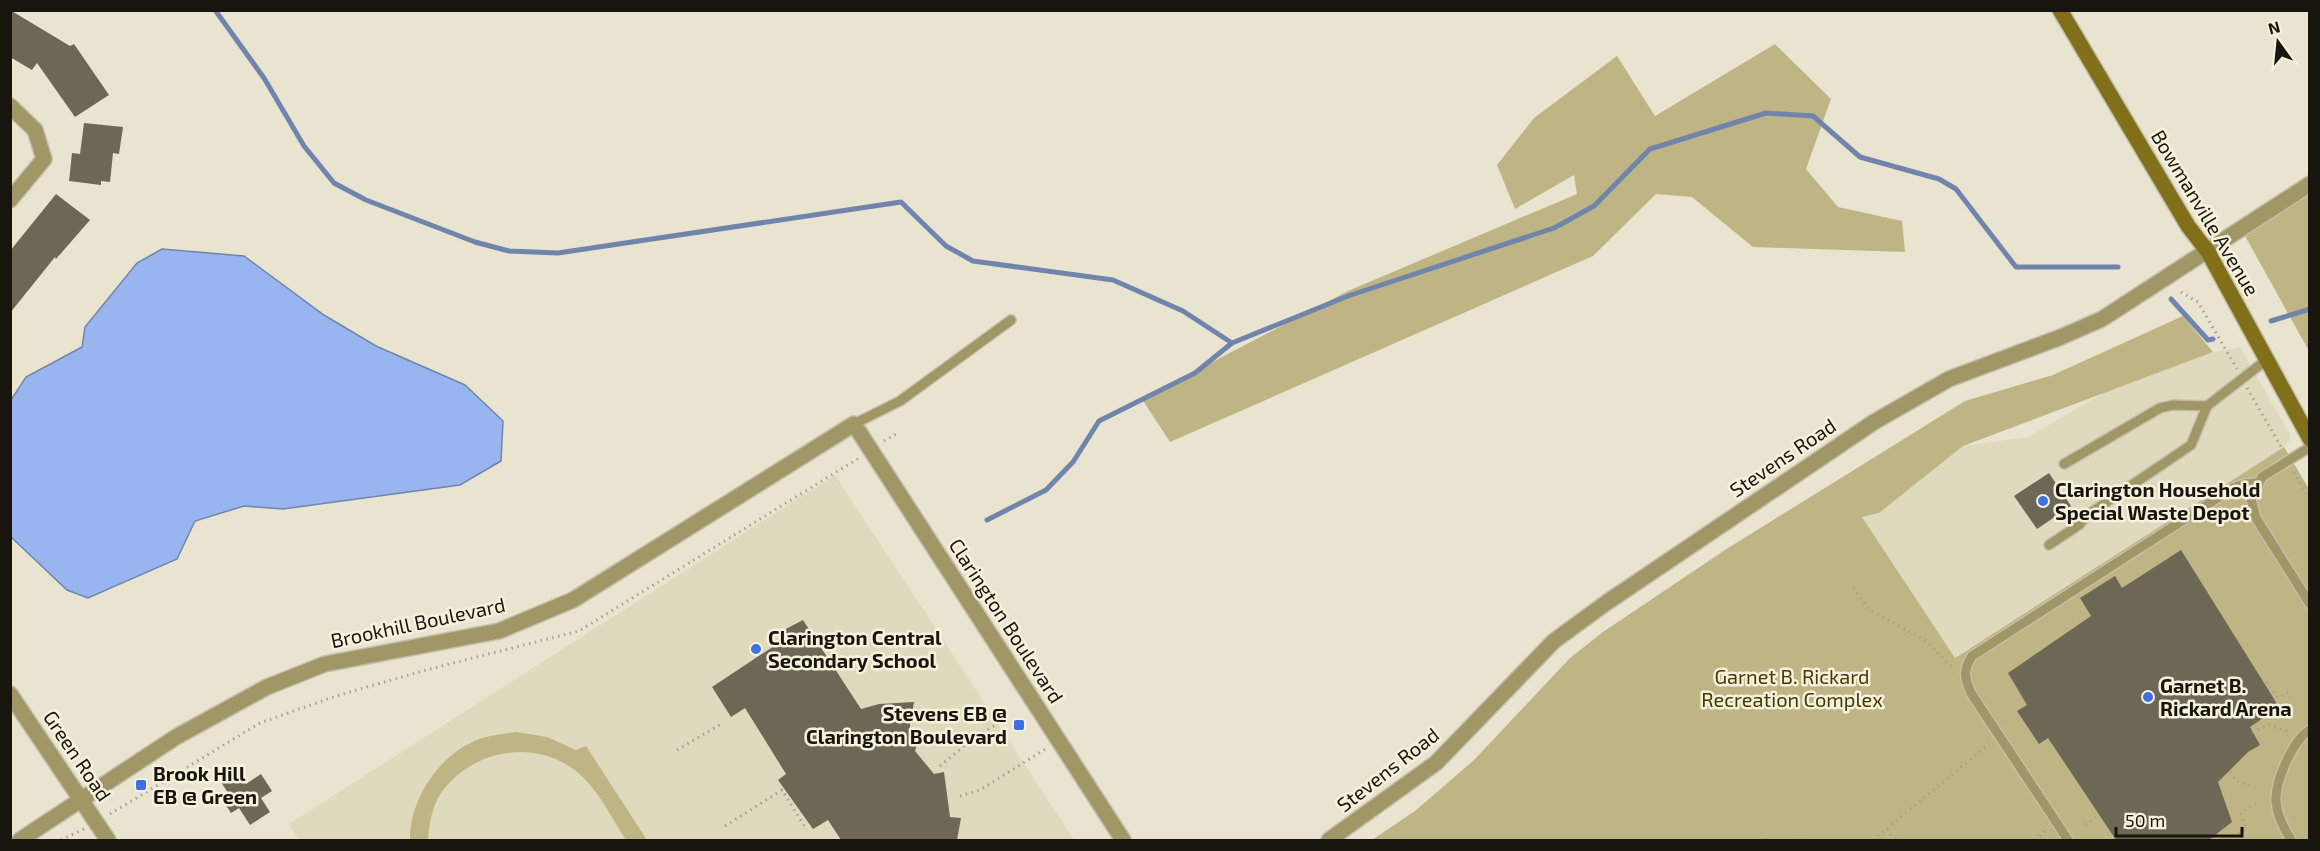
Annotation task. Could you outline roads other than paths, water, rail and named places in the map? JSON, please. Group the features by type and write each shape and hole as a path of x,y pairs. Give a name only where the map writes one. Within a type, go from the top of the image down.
{"main road":[{"name":"Bowmanville Avenue","path":"2060,10 2188,226 2208,252 2265,361 2310,439"}],"street":[{"path":"10,106 35,130 44,159 10,200"},
{"name":"Stevens Road","path":"1329,840 1436,764 1554,641 1606,603 1864,428 1949,379 2102,319 2310,184"},
{"name":"Clarington Boulevard","path":"855,424 1123,840"},
{"name":"Brookhill Boulevard","path":"20,840 176,737 267,687 325,664 500,631 573,600 658,550 855,424"},
{"name":"Green Road","path":"10,694 108,840"}],"lane":[{"path":"855,424 900,401 1011,320"},
{"path":"2049,545 2079,525 2086,516 2192,445 2207,406 2265,361"},
{"path":"2064,464 2160,408 2173,405 2207,406"},
{"path":"2068,840 2009,754 1965,678 1965,666 1972,656 2232,488 2256,483 2269,472 2310,447"},
{"path":"2256,483 2251,499 2253,511 2310,604"},
{"path":"2291,840 2278,814 2276,799 2278,785 2296,739 2310,730"}],"water":[{"path":"162,249 244,256 324,315 376,346 465,385 503,421 501,461 460,485 283,509 244,506 195,521 177,559 88,598 67,590 11,537 11,400 26,377 82,347 85,327 137,263"}],"waterway":[{"path":"215,10 264,78 304,146 334,183 366,200 475,242 509,251 558,253 901,202 946,246 973,261 1113,280 1183,311 1232,343"},
{"path":"987,520 1046,490 1073,462 1099,421 1195,373 1232,343 1348,296 1554,228 1594,206 1650,149 1766,113 1813,116 1860,157 1939,179 1956,189 2016,267 2118,267"},
{"path":"2171,299 2208,340 2213,339"},
{"path":"2271,321 2310,309"}],"place":[{"name":"Clarington Household Special Waste Depot","path":"2043,501"},
{"name":"Clarington Central Secondary School","path":"756,649"},
{"name":"Garnet B. Rickard Arena","path":"2148,697"},
{"name":"Stevens EB @ Clarington Boulevard","path":"1019,725"},
{"name":"Brook Hill EB @ Green","path":"141,785"}],"park label":[{"name":"Garnet B. Rickard Recreation Complex","path":"1792,688"}]}
